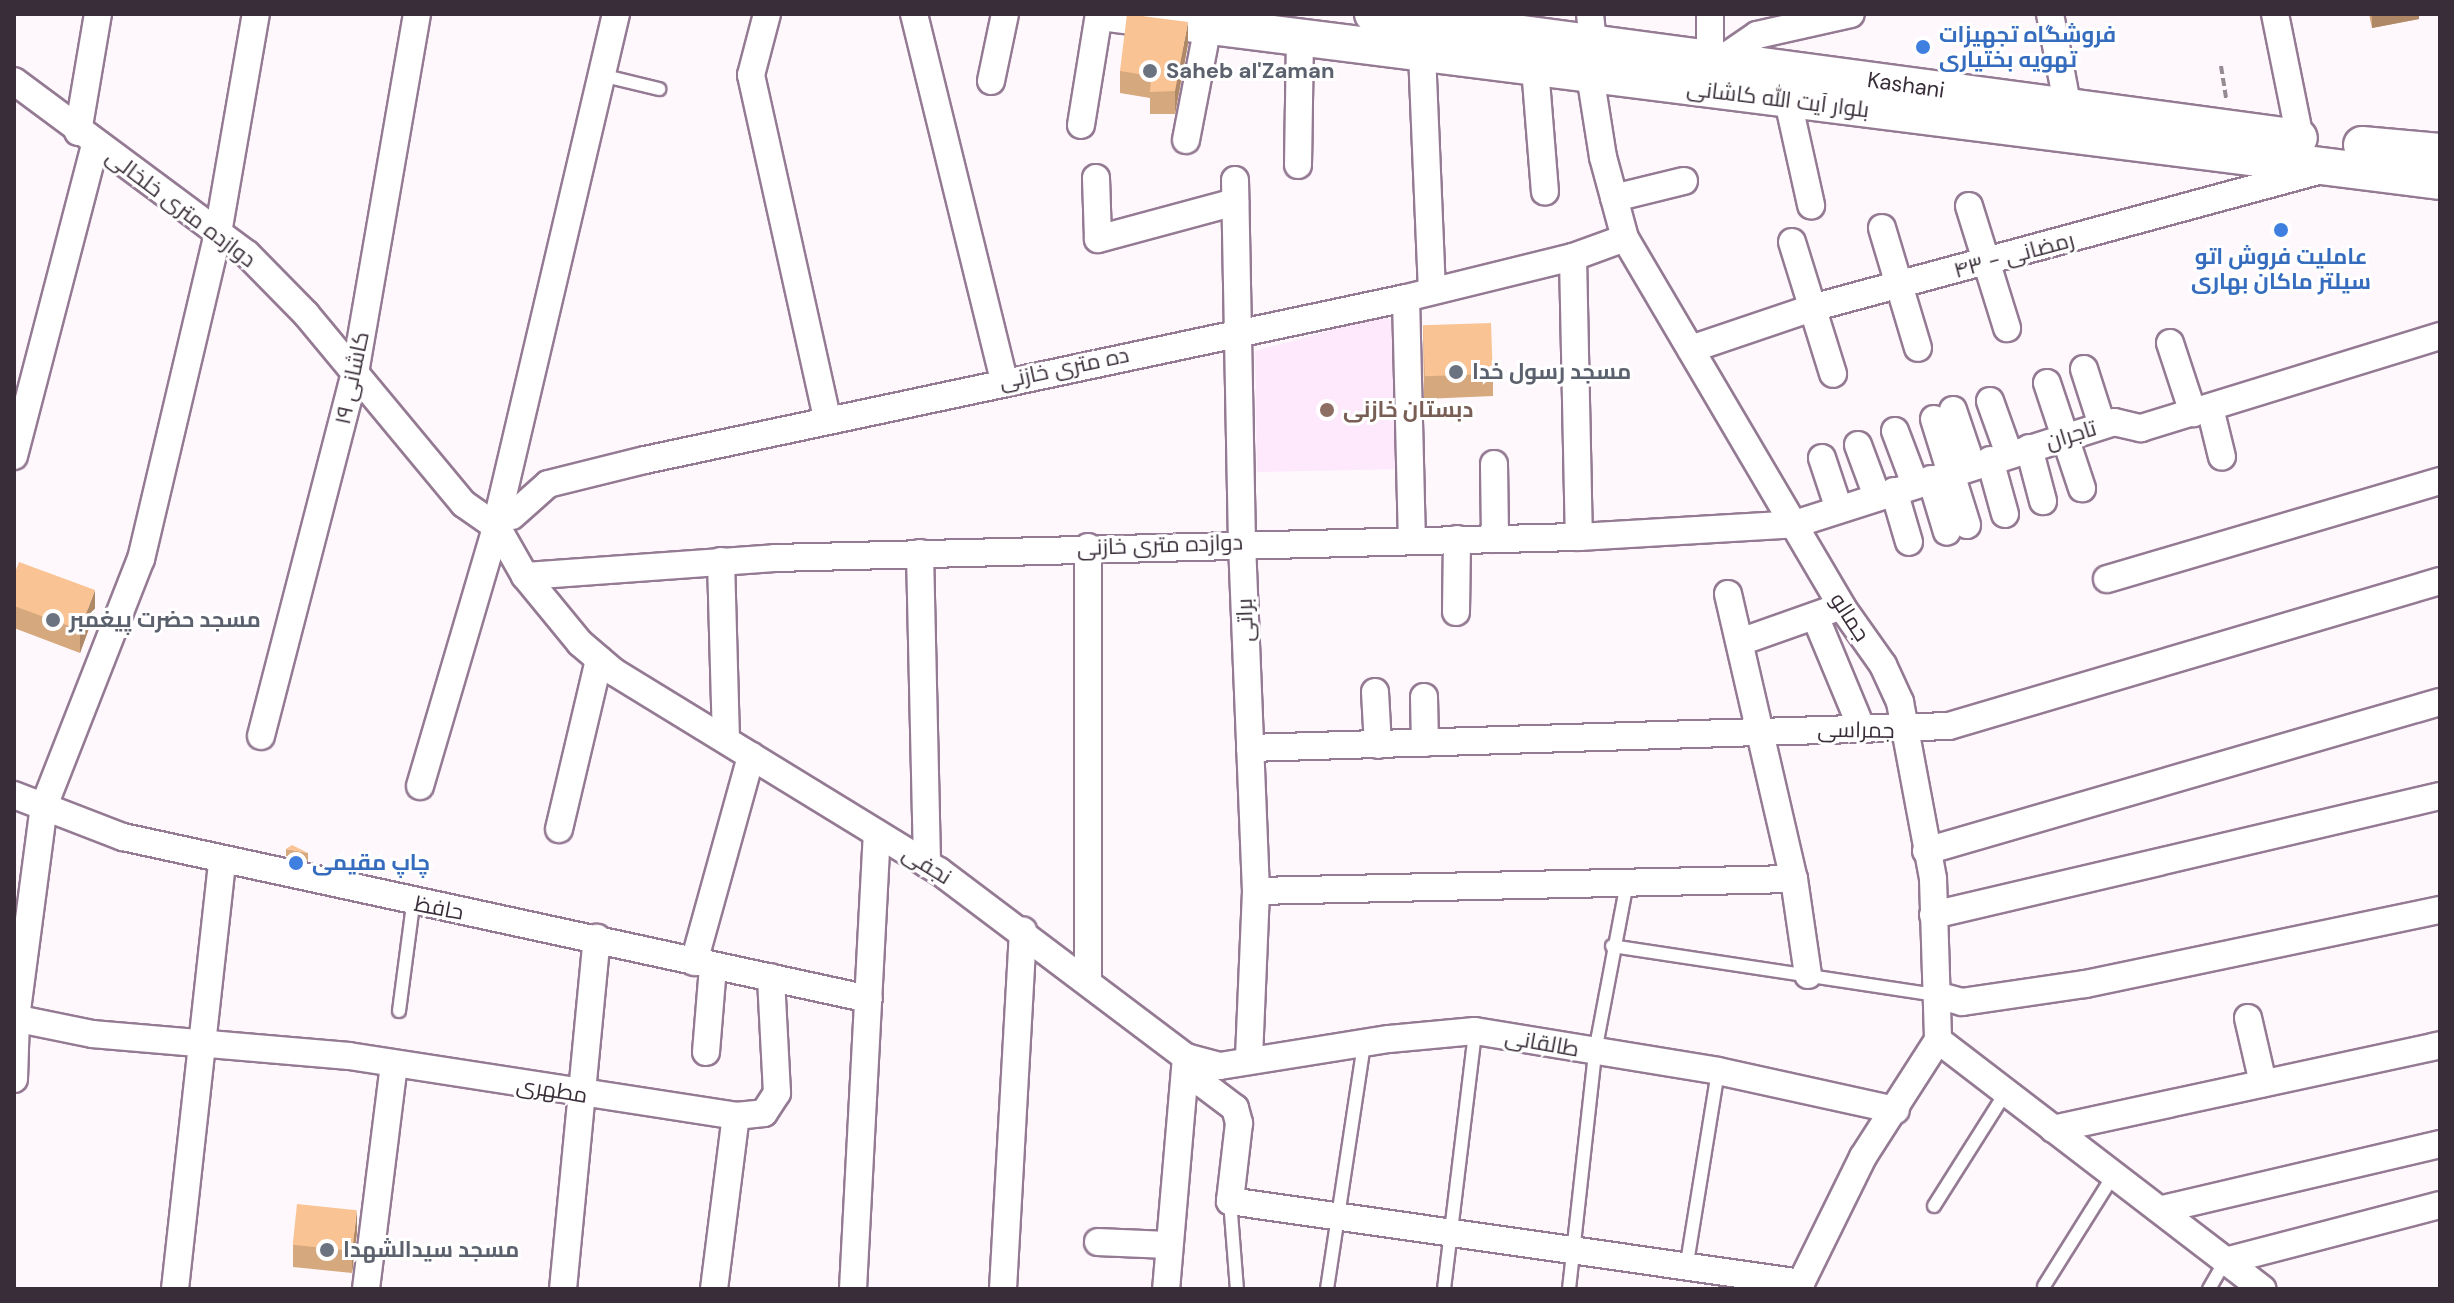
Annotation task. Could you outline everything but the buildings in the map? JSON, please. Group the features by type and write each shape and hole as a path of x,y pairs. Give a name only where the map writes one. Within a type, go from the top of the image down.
{"main road":[{"name":"بلوار آیت الله کاشانی","path":"1115,14 1535,68 1591,44 1788,101 2338,165 2402,162 2440,181"},
{"name":"Kashani","path":"1373,14 1443,19 1591,44 2300,138 2402,162 2440,152"},
{"path":"2440,122 2402,162 2440,189"}],"street":[{"path":"14,456 86,138 98,14"},
{"path":"14,1079 15,1018 44,806 141,559 218,233 256,14"},
{"name":"کاشانی ۱۹","path":"261,736 355,373 417,14"},
{"path":"420,786 500,521 616,14"},
{"path":"767,14 751,75 827,418"},
{"path":"914,14 1004,381"},
{"path":"991,81 1005,14"},
{"path":"1081,125 1099,14"},
{"path":"1710,14 1716,59 1757,35 1851,14"},
{"path":"2050,14 2068,108"},
{"path":"2275,14 2300,138"},
{"path":"1186,140 1208,26"},
{"path":"1298,165 1300,38"},
{"name":"جمالو","path":"1591,44 1614,198 1625,238 1842,607 1883,665 1907,731 1933,915 1940,996 1938,1040"},
{"path":"1412,540 1422,53"},
{"path":"1535,68 1545,192"},
{"name":"دوازده متری خلخالی","path":"14,81 86,138 218,233 306,314 464,504 500,521"},
{"path":"1788,101 1811,205"},
{"name":"رمضانی - ۴۳","path":"1691,349 1812,308 2338,165"},
{"name":"براتی","path":"1096,178 1098,239 1235,191 1242,543 1256,891 1249,1059"},
{"path":"1614,198 1684,181"},
{"path":"1969,206 2007,328"},
{"path":"1882,228 1918,348"},
{"name":"ده متری خازنی","path":"500,521 548,484 827,418 1419,294 1573,257 1625,238"},
{"path":"1792,242 1833,374"},
{"path":"1573,257 1579,537"},
{"name":"تاجران","path":"1795,524 2102,425 2114,422 2141,428 2440,336"},
{"path":"2170,343 2222,457"},
{"path":"2084,369 2102,425"},
{"path":"2047,383 2082,488"},
{"path":"1909,542 1952,472 1990,401"},
{"path":"1944,414 1957,529"},
{"path":"1895,431 2005,514"},
{"path":"1858,445 2043,501"},
{"path":"1822,458 1839,509"},
{"path":"1494,464 1495,539"},
{"path":"2107,579 2440,481"},
{"name":"نجفی","path":"500,521 525,576 599,660 927,864 1023,931 1186,1057"},
{"name":"دوازده متری خازنی","path":"525,576 721,561 1088,547 1579,537 1795,524"},
{"path":"1456,612 1457,539"},
{"path":"1088,547 1088,982"},
{"path":"920,553 927,864"},
{"path":"721,561 726,737"},
{"name":"جمراسی","path":"1250,748 1761,730 1907,731 1949,726 2440,581"},
{"path":"1728,594 1794,879 1808,975"},
{"path":"1740,642 1842,607"},
{"path":"1815,616 1862,729"},
{"path":"559,829 599,660"},
{"path":"1375,692 1378,745"},
{"path":"1424,697 1425,743"},
{"path":"1926,851 2440,702"},
{"path":"706,1052 704,964 751,756"},
{"name":"حافظ","path":"14,795 123,837 413,904 597,938 869,999"},
{"path":"1933,915 2440,796"},
{"path":"853,1289 877,834"},
{"path":"175,1289 222,860"},
{"path":"1256,891 1794,879"},
{"path":"1940,996 1962,1002 2085,984 2440,910"},
{"path":"1003,1289 1023,931"},
{"path":"563,1289 586,1095 597,938"},
{"name":"مطهری","path":"15,1018 92,1034 394,1064 736,1116 764,1113 777,1093 771,977"},
{"path":"2248,1018 2263,1083"},
{"name":"طالقانی","path":"1186,1057 1220,1066 1364,1043 1475,1031 1718,1071 1896,1110"},
{"path":"1186,1057 1203,1084 1235,1108 1239,1123 1230,1201 1451,1236 1573,1251 1685,1279 1799,1286 1863,1157 1896,1110 1938,1040 2053,1129 2115,1171 2263,1289"},
{"path":"2053,1129 2440,1045"},
{"path":"1166,1289 1167,1245 1186,1057"},
{"path":"366,1289 394,1064"},
{"path":"714,1289 736,1116"},
{"path":"2163,1209 2440,1144"},
{"path":"2225,1261 2440,1205"},
{"path":"1098,1242 1167,1245"}],"lane":[{"path":"601,75 659,89"},
{"path":"1569,1289 1595,1052 1612,946 1627,882"},
{"path":"399,1011 413,904"},
{"path":"1612,946 1940,996"},
{"path":"1444,1289 1475,1031"},
{"path":"1327,1289 1364,1043"},
{"path":"1685,1279 1718,1071"},
{"path":"1934,1206 2006,1092"},
{"path":"2044,1286 2115,1171"},
{"path":"1230,1201 1237,1289"},
{"path":"2209,1289 2225,1261"}],"shaded area":[{"name":"دبستان خازنی","path":"1383,316 1396,323 1400,469 1257,472 1255,351"}],"place":[{"name":"فروشگاه تجهیزات تهویه بختیاری","path":"1923,47"},
{"name":"Saheb al'Zaman","path":"1150,71"},
{"name":"عاملیت فروش اتو سیلتر ماکان بهاری","path":"2281,230"},
{"name":"مسجد رسول خدا","path":"1456,372"},
{"name":"دبستان خازنی","path":"1327,410"},
{"name":"مسجد حضرت پیغمبر","path":"53,620"},
{"name":"چاپ مقیمی","path":"296,863"},
{"name":"مسجد سیدالشهدا","path":"327,1250"}]}
